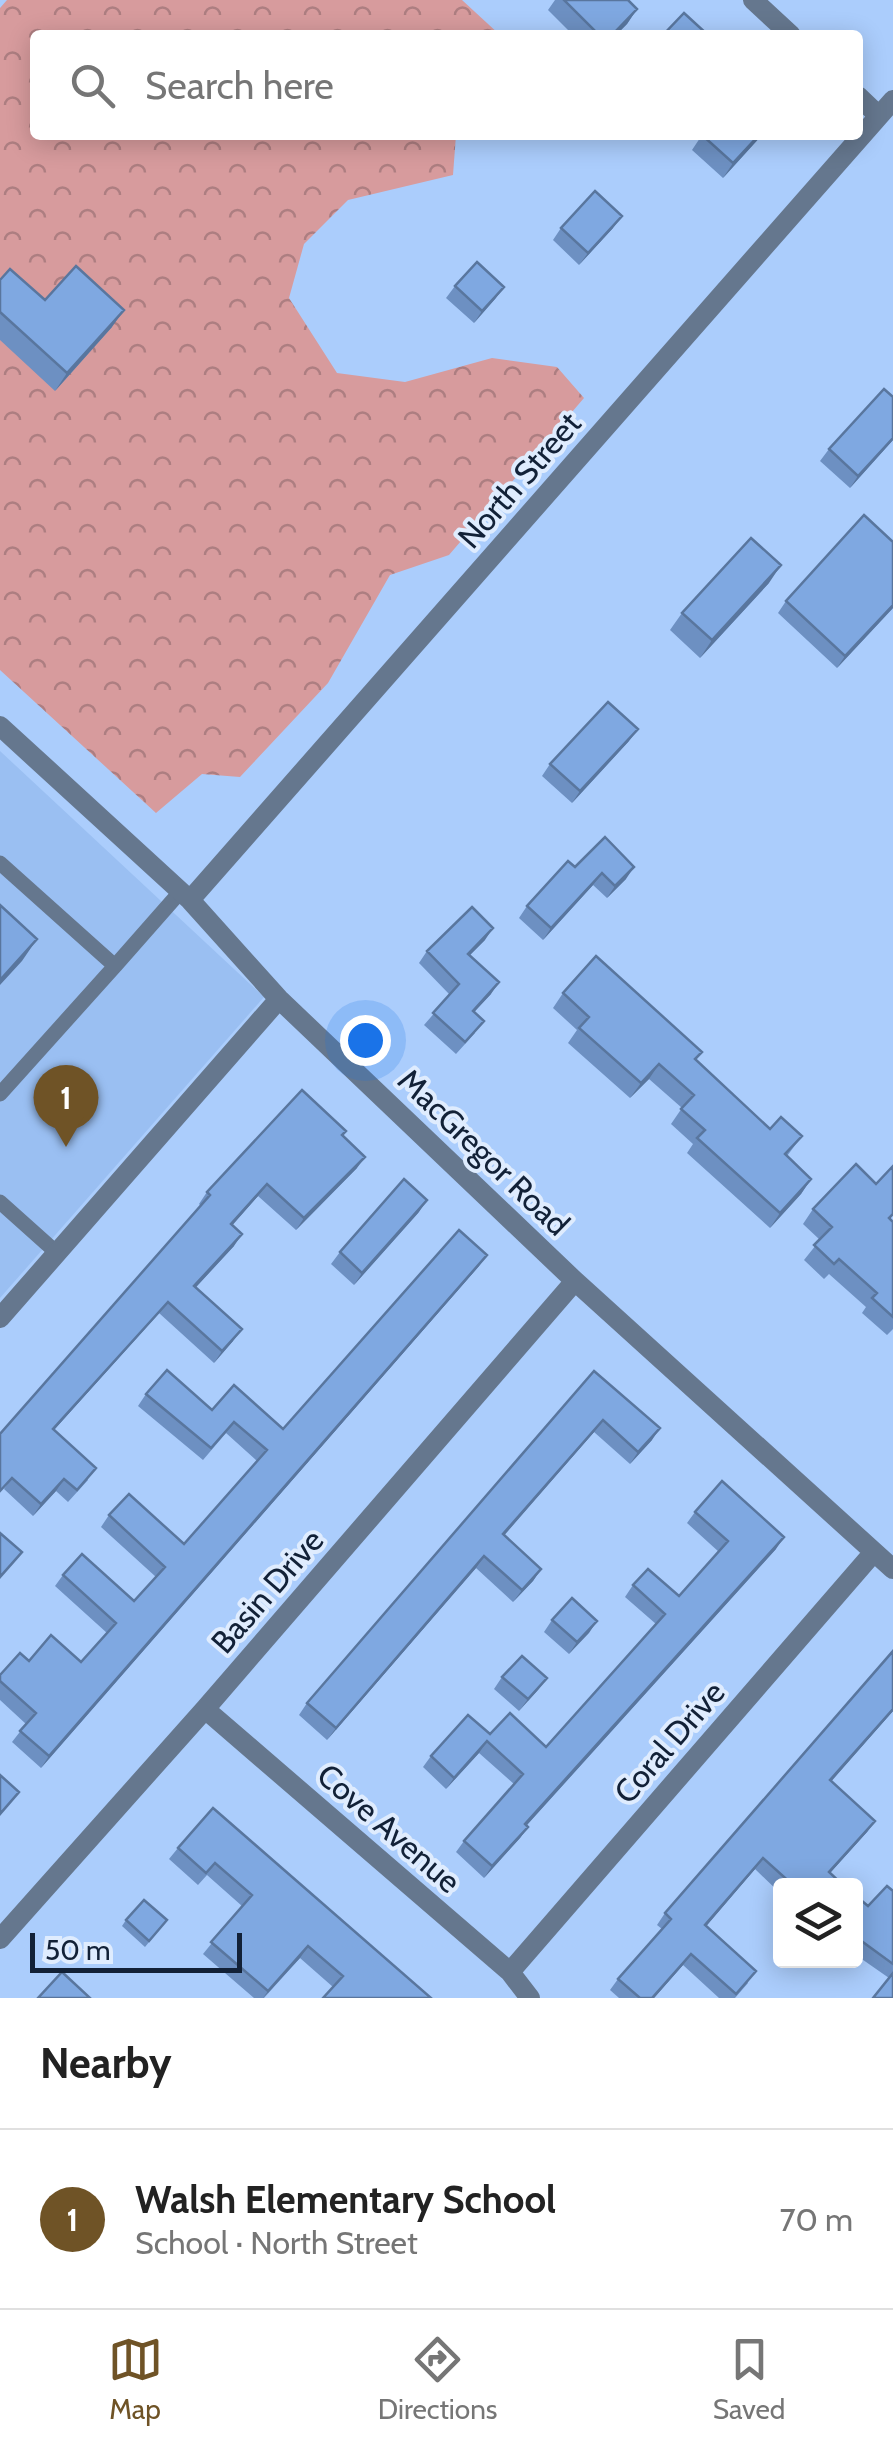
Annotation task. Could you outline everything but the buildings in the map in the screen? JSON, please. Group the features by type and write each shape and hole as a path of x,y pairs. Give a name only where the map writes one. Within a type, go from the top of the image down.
{"street":[{"path":"753,0 786,30"},
{"path":"863,98 886,108"},
{"name":"North Street","path":"863,134 886,108"},
{"name":"North Street","path":"186,895 858,140"},
{"name":"MacGregor Road","path":"0,726 186,895 278,999 576,1280 893,1569"},
{"path":"0,1318 278,999"},
{"name":"Basin Drive","path":"0,1939 576,1280"},
{"name":"Coral Drive","path":"510,1972 874,1552"},
{"name":"Cove Avenue","path":"204,1709 510,1972 530,1998"}],"lane":[{"path":"0,864 115,966"},
{"path":"0,1094 115,966 186,895"},
{"path":"0,1202 57,1252"}],"shaded area":[{"path":"0,751 264,997 0,1298"}],"green space":[{"path":"7,0 462,0 495,30 30,30 30,140 456,140 453,175 348,200 304,244 289,298 337,373 405,382 492,358 557,367 584,398 449,555 390,575 328,683 240,777 202,774 156,813 0,670 0,8"}],"place":[{"name":"Walsh Elementary School","path":"66,1147"}]}
